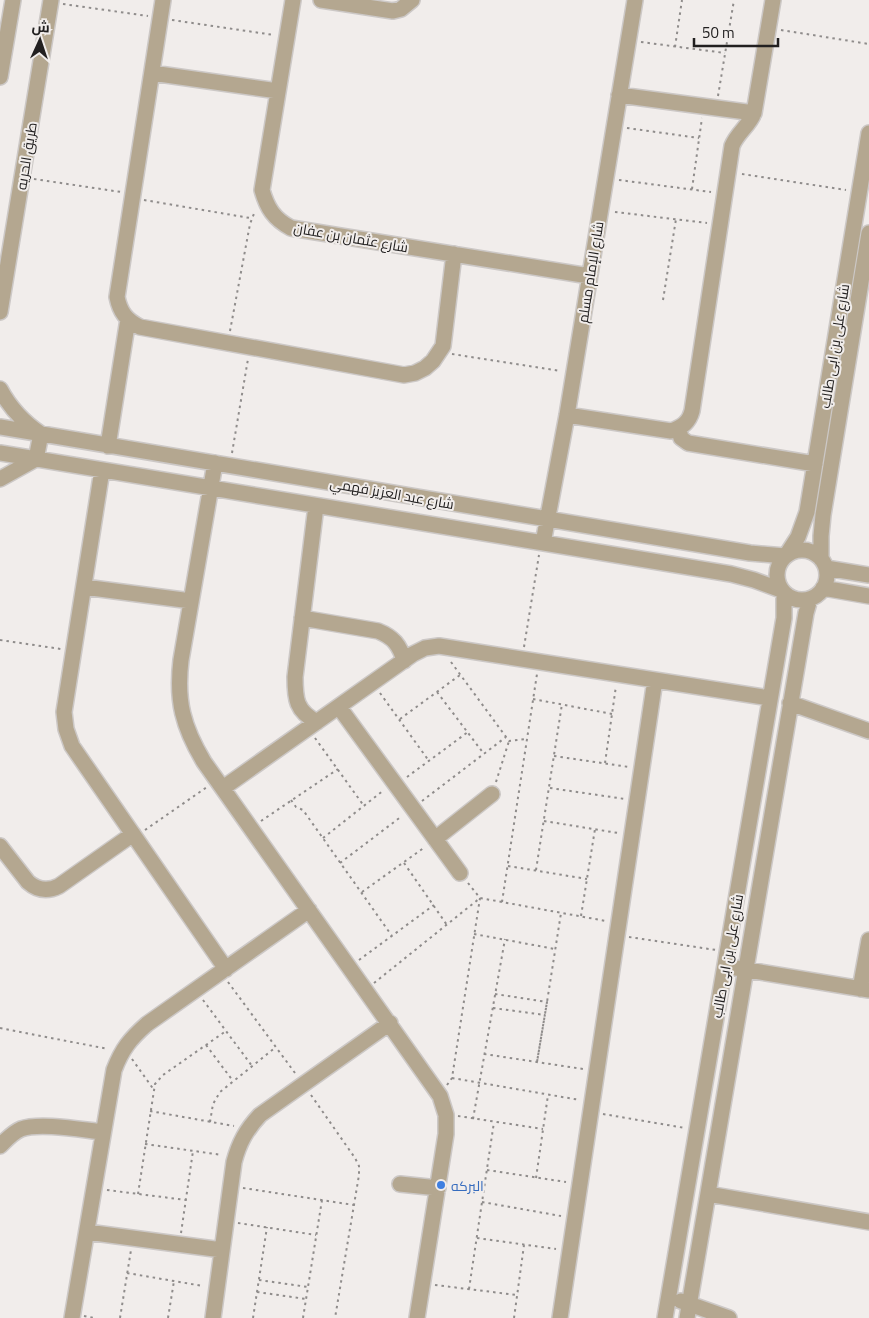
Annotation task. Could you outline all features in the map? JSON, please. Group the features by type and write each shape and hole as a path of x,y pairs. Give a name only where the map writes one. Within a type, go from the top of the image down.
{"street":[{"path":"0,76 13,0"},
{"name":"طريق الحريه","path":"0,312 51,0"},
{"path":"163,0 117,297 119,307 128,319 140,327 404,375 415,373 433,361 443,346 454,254"},
{"path":"265,202 262,190 263,177 293,0"},
{"path":"321,0 393,11 408,5 412,0"},
{"name":"شارع الإمام مسلم","path":"542,543 590,276 635,0"},
{"path":"566,415 672,431 685,424 692,410 730,172 732,146 736,137 747,125 754,113 773,0"},
{"path":"152,73 278,91"},
{"path":"619,95 754,113"},
{"name":"شارع على بن ابى طالب","path":"786,555 798,537 807,512 869,133"},
{"name":"شارع عثمان بن عفان","path":"265,202 276,217 291,228 590,276"},
{"name":"شارع على بن ابى طالب","path":"824,564 823,515 863,312 864,262 869,233"},
{"path":"848,260 864,262"},
{"path":"108,446 128,319"},
{"path":"0,389 11,408 20,418 41,434 36,459 0,479"},
{"name":"شارع عبد العزيز فهمي","path":"0,427 750,553 786,555"},
{"path":"679,428 681,438 688,443 815,464"},
{"name":"شارع عبد العزيز فهمي","path":"0,453 745,577 782,591"},
{"path":"214,463 179,675 180,703 184,724 193,744 220,784 440,1096 446,1115 446,1134 417,1318"},
{"path":"102,470 64,712 66,729 72,746 134,835 223,970"},
{"path":"312,725 300,709 296,699 295,677 316,506"},
{"path":"807,512 816,516 823,515"},
{"path":"824,564 827,578 823,588 810,599 799,600 788,597 778,584 776,572 778,566 786,555 799,550 811,552 824,564 869,575"},
{"path":"745,577 750,566 750,553"},
{"path":"848,592 846,582 852,572"},
{"path":"84,587 191,602"},
{"path":"823,588 869,596"},
{"name":"شارع على بن ابى طالب","path":"665,1318 782,628 785,608 782,591"},
{"name":"شارع على بن ابى طالب","path":"688,1311 790,703 807,605 810,599"},
{"path":"302,618 378,630 388,635 398,646 404,661"},
{"path":"782,628 793,625 803,630"},
{"path":"220,784 426,648 439,646 770,698"},
{"path":"560,1318 655,680"},
{"path":"790,703 869,731"},
{"path":"338,707 460,872"},
{"path":"435,840 492,794"},
{"path":"0,846 28,882 33,886 46,890 59,886 134,835"},
{"path":"72,1318 114,1070 122,1050 132,1036 147,1024 310,910"},
{"path":"726,959 745,970 864,990 869,940"},
{"path":"213,1318 230,1186 238,1144 248,1128 260,1115 390,1023"},
{"path":"0,1146 10,1136 24,1128 38,1126 103,1132"},
{"path":"400,1184 438,1188"},
{"path":"708,1194 869,1222"},
{"path":"87,1232 222,1250"},
{"path":"669,1296 688,1311 729,1318"}],"path":[{"path":"675,47 682,0"},
{"path":"692,189 699,138 725,53 734,0"},
{"path":"768,28 869,44"},
{"path":"628,41 725,53"},
{"path":"614,126 699,138"},
{"path":"730,172 859,192"},
{"path":"22,178 132,196 251,219"},
{"path":"606,178 726,194"},
{"path":"228,343 251,219 258,208 265,202"},
{"path":"600,210 721,225"},
{"path":"663,300 676,219"},
{"path":"230,466 250,347"},
{"path":"440,352 573,373"},
{"path":"522,659 542,543"},
{"path":"0,640 74,651"},
{"path":"439,646 509,741"},
{"path":"502,902 539,661"},
{"path":"605,763 618,674"},
{"path":"400,720 460,675"},
{"path":"373,683 429,761"},
{"path":"437,692 484,754"},
{"path":"533,699 612,714"},
{"path":"536,870 562,704"},
{"path":"312,725 338,769 364,806"},
{"path":"323,838 364,806 468,732"},
{"path":"509,741 527,739"},
{"path":"492,794 509,741"},
{"path":"554,756 642,769"},
{"path":"251,828 338,769"},
{"path":"134,835 220,784"},
{"path":"549,788 637,801"},
{"path":"291,800 296,807 303,810 392,936"},
{"path":"544,821 632,836"},
{"path":"581,916 595,829"},
{"path":"362,893 435,840"},
{"path":"403,862 447,924"},
{"path":"507,866 587,879"},
{"path":"460,872 480,898 581,916 618,929 726,959"},
{"path":"366,990 480,898"},
{"path":"440,1096 452,1078 480,898"},
{"path":"350,967 434,905"},
{"path":"537,1062 561,913"},
{"path":"474,934 556,949"},
{"path":"473,1119 504,939"},
{"path":"223,970 304,1084 359,1166 336,1318"},
{"path":"196,990 252,1066"},
{"path":"495,994 547,1002"},
{"path":"492,1008 545,1015"},
{"path":"0,1028 122,1050 154,1090"},
{"path":"138,1194 150,1111 158,1079 226,1031"},
{"path":"206,1045 233,1081"},
{"path":"210,1122 213,1104 220,1092 276,1047"},
{"path":"484,1054 596,1071"},
{"path":"452,1078 548,1095 591,1107 697,1130"},
{"path":"536,1178 548,1095"},
{"path":"150,1111 248,1128"},
{"path":"446,1115 544,1129"},
{"path":"469,1289 494,1122"},
{"path":"145,1144 235,1157"},
{"path":"180,1244 193,1151"},
{"path":"487,1170 580,1184"},
{"path":"230,1186 354,1205"},
{"path":"94,1188 186,1200"},
{"path":"303,1318 322,1200"},
{"path":"482,1202 575,1218"},
{"path":"226,1221 316,1236"},
{"path":"253,1318 267,1227"},
{"path":"120,1318 132,1238"},
{"path":"477,1238 570,1252"},
{"path":"514,1318 524,1245"},
{"path":"127,1273 217,1288"},
{"path":"259,1280 308,1287"},
{"path":"168,1318 174,1281"},
{"path":"423,1284 517,1295"},
{"path":"257,1292 306,1299"}],"place":[{"name":"البركه","path":"441,1185"}]}
